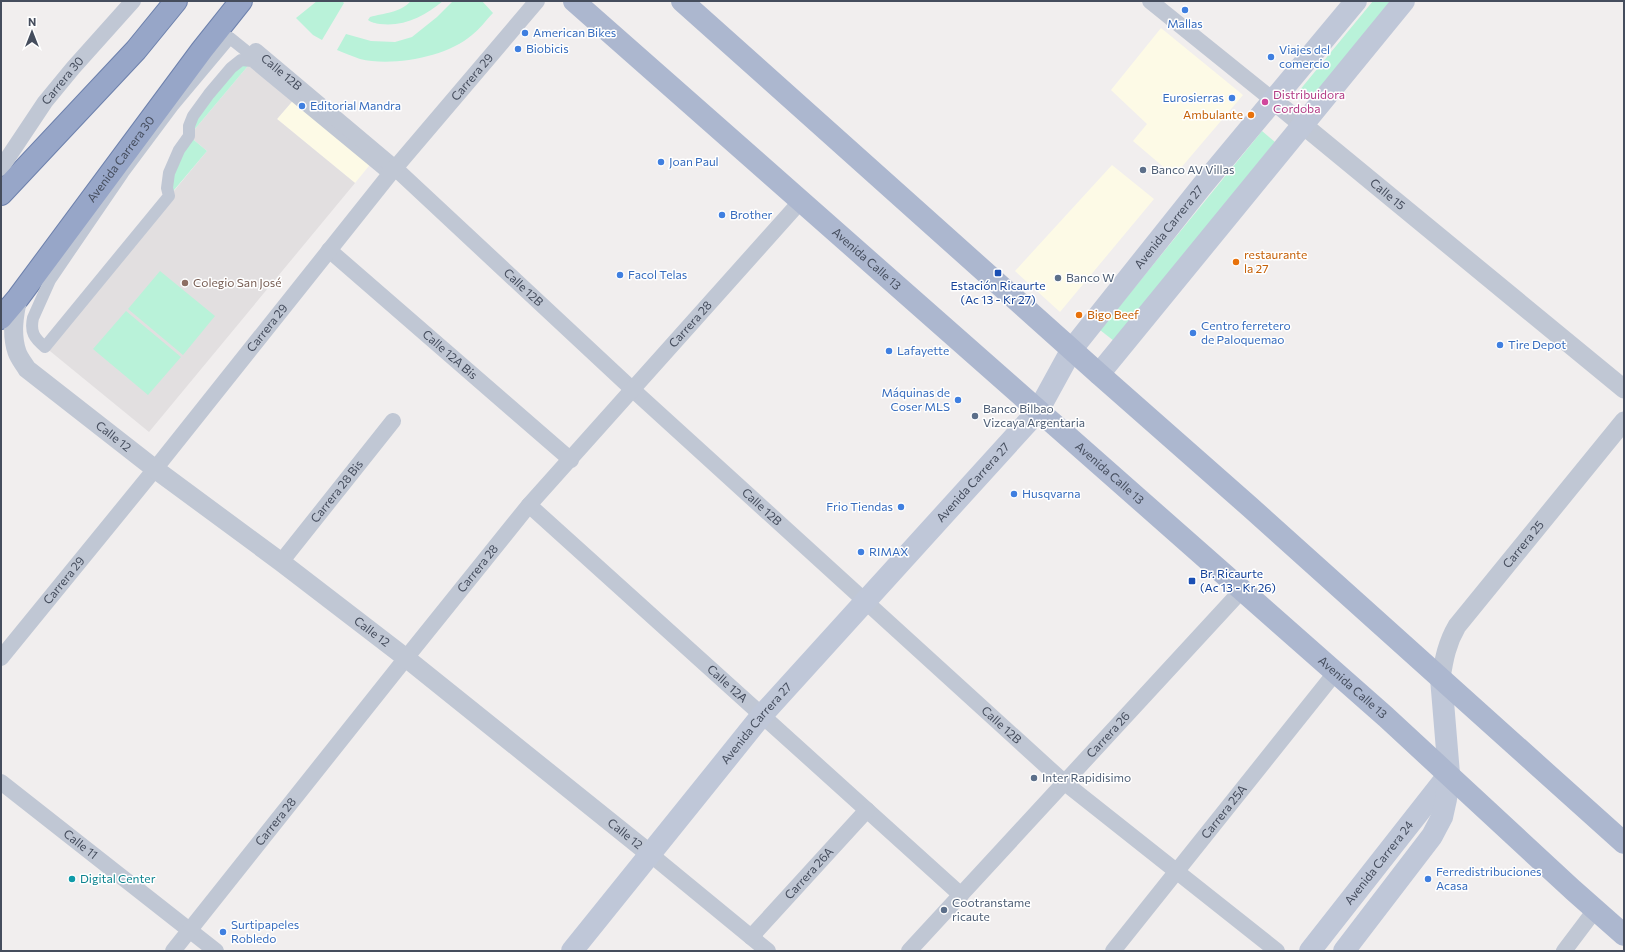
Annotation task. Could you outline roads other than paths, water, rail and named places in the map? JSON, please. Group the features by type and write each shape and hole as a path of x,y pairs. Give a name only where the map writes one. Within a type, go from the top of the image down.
{"highway":[{"path":"1,194 136,50 176,1"},
{"name":"Avenida Carrera 30","path":"1,318 18,298 205,45 241,1"}],"main road":[{"name":"Avenida Calle 13","path":"574,1 1038,411 1236,596 1335,673 1449,774 1595,910 1624,935"},
{"path":"682,1 1250,507 1624,843"},
{"name":"Avenida Carrera 27","path":"572,951 762,715 1038,411 1072,349 1201,187 1356,1"},
{"path":"1099,374 1404,1"},
{"path":"1344,951 1432,836 1442,817 1449,774 1441,678"},
{"name":"Avenida Carrera 24","path":"1310,951 1449,774"}],"street":[{"name":"Carrera 30","path":"1,168 46,102 73,68 133,1"},
{"name":"Carrera 29","path":"1,658 155,469 395,168 537,1"},
{"name":"Calle 15","path":"1150,1 1624,389"},
{"path":"230,38 301,95 387,169 385,171 373,161 252,60 241,60 226,73 193,116 189,126 189,136 179,150 168,173 167,188 169,196 45,347 35,339 31,324 50,280 123,173 173,106 230,38"},
{"name":"Calle 12B","path":"256,51 395,168 632,389 1065,783 1277,951"},
{"name":"Carrera 28","path":"173,951 529,506 800,202"},
{"name":"Calle 12A Bis","path":"329,250 571,460"},
{"name":"Calle 12","path":"18,298 14,318 14,335 17,353 27,369 155,469 281,562 406,658 768,951"},
{"name":"Carrera 28 Bis","path":"281,562 393,421"},
{"name":"Carrera 25","path":"1441,678 1445,653 1450,638 1457,626 1624,421"},
{"name":"Calle 12A","path":"529,506 961,895"},
{"name":"Carrera 26","path":"909,951 1236,596"},
{"name":"Carrera 25A","path":"1113,951 1335,673"},
{"name":"Calle 11","path":"1,782 216,951"},
{"name":"Carrera 26A","path":"751,937 867,810"},
{"path":"1564,951 1595,910"}],"place":[{"name":"Mallas","path":"1185,10"},
{"name":"American Bikes","path":"525,33"},
{"name":"Biobicis","path":"518,49"},
{"name":"Viajes del comercio","path":"1271,57"},
{"name":"Eurosierras","path":"1232,98"},
{"name":"Distribuidora Cordoba","path":"1265,102"},
{"name":"Editorial Mandra","path":"302,106"},
{"name":"Ambulante","path":"1251,115"},
{"name":"Joan Paul","path":"661,162"},
{"name":"Banco AV Villas","path":"1143,170"},
{"name":"Brother","path":"722,215"},
{"name":"restaurante la 27","path":"1236,262"},
{"name":"Estación Ricaurte (Ac 13 - Kr 27)","path":"998,273"},
{"name":"Facol Telas","path":"620,275"},
{"name":"Banco W","path":"1058,278"},
{"name":"Colegio San José","path":"185,283"},
{"name":"Bigo Beef","path":"1079,315"},
{"name":"Centro ferretero de Paloquemao","path":"1193,333"},
{"name":"Tire Depot","path":"1500,345"},
{"name":"Lafayette","path":"889,351"},
{"name":"Máquinas de Coser MLS","path":"958,400"},
{"name":"Banco Bilbao Vizcaya Argentaria","path":"975,416"},
{"name":"Husqvarna","path":"1014,494"},
{"name":"Frio Tiendas","path":"901,507"},
{"name":"RIMAX","path":"861,552"},
{"name":"Br. Ricaurte (Ac 13 - Kr 26)","path":"1192,581"},
{"name":"Inter Rapidisimo","path":"1034,778"},
{"name":"Digital Center","path":"72,879"},
{"name":"Ferredistribuciones Acasa","path":"1428,879"},
{"name":"Cootranstame ricaute","path":"944,910"},
{"name":"Surtipapeles Robledo","path":"223,932"}]}
